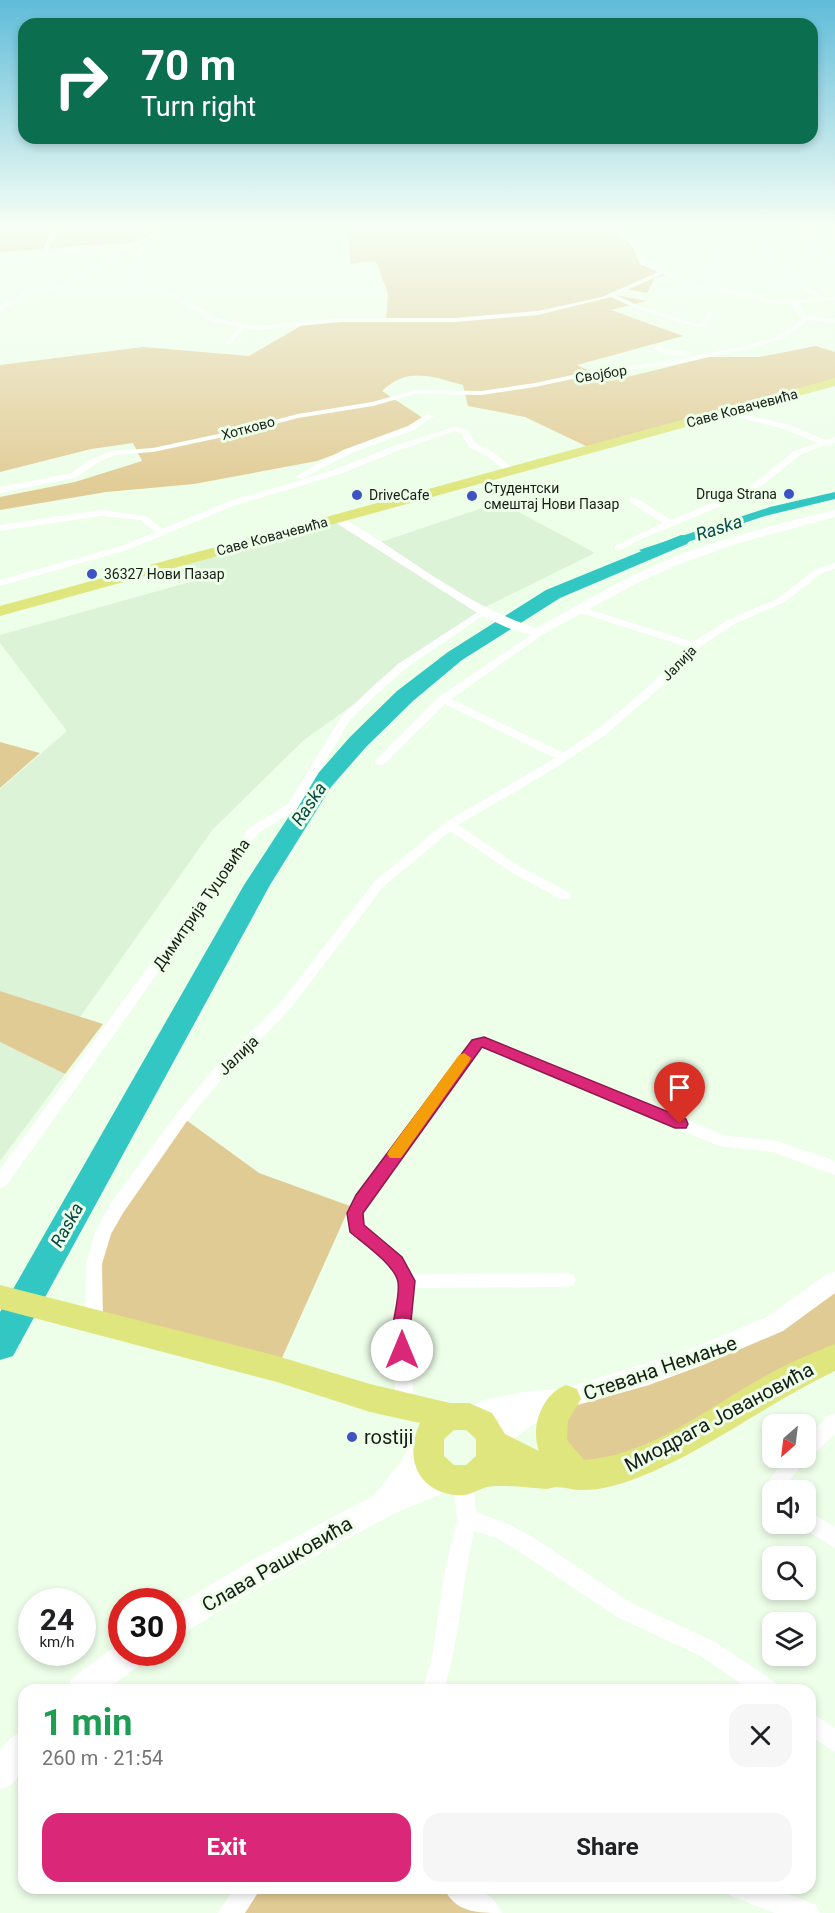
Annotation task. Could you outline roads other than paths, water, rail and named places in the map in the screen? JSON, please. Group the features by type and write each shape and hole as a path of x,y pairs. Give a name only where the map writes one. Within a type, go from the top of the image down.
{"main road":[{"name":"Саве Ковачевића","path":"0,611 835,382"},
{"path":"0,1297 277,1369 370,1398 461,1418 485,1427 477,1463"},
{"name":"Миодрага Јовановића","path":"477,1463 573,1474 598,1475 617,1470 663,1450 778,1384 835,1357"},
{"path":"370,1398 398,1413 427,1441 431,1463 439,1472 477,1463"},
{"path":"562,1399 553,1419 550,1435 557,1455 573,1474"},
{"path":"382,1505 411,1471 436,1425 461,1418"},
{"path":"382,1505 477,1463"},
{"name":"Слава Рашковића","path":"186,1616 262,1570 382,1505"},
{"path":"90,1684 113,1666"},
{"path":"0,1774 18,1754"}],"street":[{"path":"203,313 213,320 258,328 300,323 380,319 455,321 535,313"},
{"path":"658,313 697,326 705,325 710,313"},
{"path":"801,313 805,318 835,321"},
{"name":"Својбор","path":"503,390 569,379 605,370 671,363 752,346 784,336 795,330 805,318"},
{"path":"229,343 243,326"},
{"name":"Својбор","path":"659,346 657,349 668,354 734,349"},
{"name":"Хотково","path":"0,490 75,475 92,462 111,453 153,450 298,416 373,404 415,392 455,394 503,390"},
{"path":"728,412 787,427 835,448"},
{"path":"296,484 301,476 346,452 403,432 430,416"},
{"path":"0,582 124,548 230,504 337,472 394,449 454,429 464,431 472,445 490,454 511,471"},
{"path":"618,548 638,537 728,500 760,483 797,453 835,439"},
{"path":"633,500 670,524"},
{"path":"0,526 101,513 143,518 161,532"},
{"path":"379,763 443,699 533,631 631,580 674,562 731,541 835,513"},
{"name":"Саве Ковачевића","path":"336,519 364,534 489,614 533,631"},
{"name":"Јалија","path":"94,1321 94,1264 103,1233 159,1148 209,1084 286,1005 373,890 418,849 450,825 564,758 634,706 665,678 694,646 735,620 780,601 819,571 835,566"},
{"path":"578,609 694,646"},
{"name":"Димитрија Туцовића","path":"0,1182 253,831 293,806 346,718 402,666 489,614"},
{"path":"443,699 564,758"},
{"path":"450,825 514,869 565,896"},
{"path":"405,1406 401,1331 406,1281 396,1262 356,1228 355,1213 362,1199 477,1043 484,1042 724,1142 773,1146 835,1169"},
{"path":"406,1281 567,1280"},
{"name":"Стевана Немање","path":"461,1418 505,1406 562,1399 649,1374 761,1332 787,1317 835,1281"},
{"path":"435,1684 442,1662 455,1570 477,1463 527,1415 562,1399"},
{"path":"816,1440 835,1422"},
{"path":"467,1520 483,1521 505,1532 601,1597 624,1610 700,1644 758,1684"},
{"path":"816,1526 835,1538"},
{"path":"816,1727 835,1741"},
{"path":"230,1913 244,1894"},
{"path":"464,1894 490,1913"},
{"path":"756,1894 808,1913"}],"water":[{"path":"835,492 835,499 765,516 649,555 639,550 770,507"}],"waterway":[{"name":"Raska","path":"0,1345 257,885 322,783 358,742 405,696 455,656 553,594 681,540"}],"place":[{"name":"Druga Strana","path":"789,494"},
{"name":"DriveCafe","path":"357,495"},
{"name":"Студентски смештај Нови Пазар","path":"472,496"},
{"name":"36327 Нови Пазар","path":"92,574"},
{"name":"rostiji","path":"352,1437"}]}
